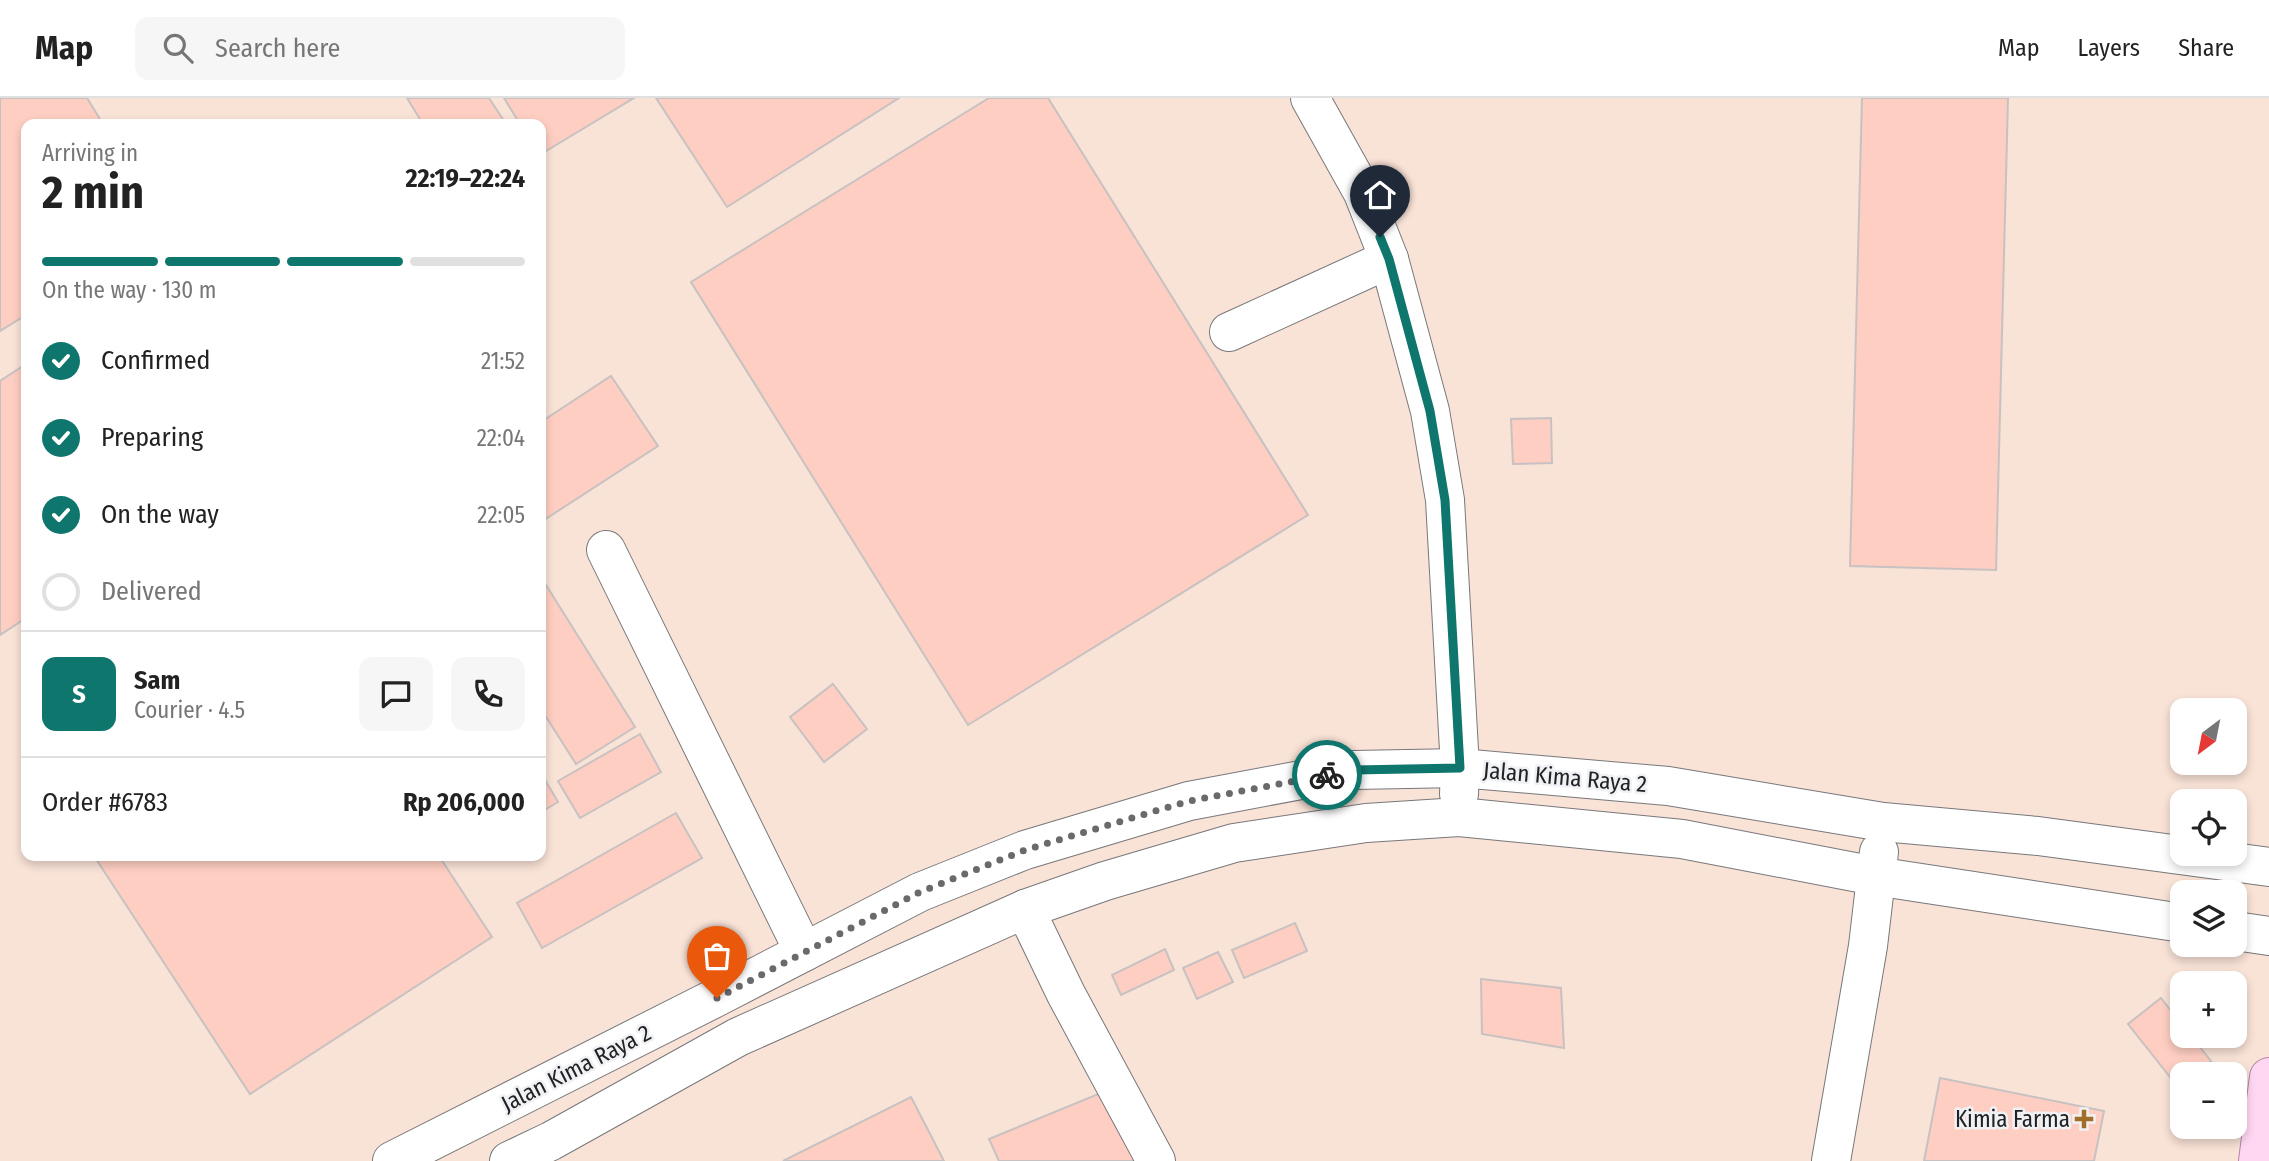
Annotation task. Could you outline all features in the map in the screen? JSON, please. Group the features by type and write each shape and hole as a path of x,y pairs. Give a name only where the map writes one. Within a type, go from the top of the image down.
{"main road":[{"path":"2258,1161 2269,1077"}],"street":[{"path":"1310,98 1363,193 1389,259 1430,411 1445,500 1460,768 1458,817"},
{"path":"1229,332 1389,259"},
{"path":"606,550 804,952"},
{"name":"Jalan Kima Raya 2","path":"392,1161 717,998 920,892 1025,850 1189,801 1354,770 1460,768 1668,786 1883,822 2038,836 2269,867"},
{"path":"509,1161 555,1151 738,1037 1025,909 1105,881 1234,843 1366,823 1458,817 1682,839 1875,876 2170,921"},
{"path":"1830,1161 1868,946 1883,822"},
{"path":"1025,909 1066,994 1156,1161"},
{"path":"2247,933 2269,936"},
{"path":"717,998 738,1037"}],"shaded area":[{"path":"0,98 2269,98 2269,1161 0,1161"}],"building":[{"path":"0,98 87,98 100,119 21,119 21,318 0,331"},
{"path":"407,98 489,98 503,119 420,119"},
{"path":"504,98 634,98 546,151 546,119 517,119"},
{"path":"656,98 899,98 727,207"},
{"path":"989,98 1048,98 1308,515 968,725 691,282"},
{"path":"1862,98 2008,98 1996,570 1850,566"},
{"path":"21,367 21,621 0,635 0,381"},
{"path":"611,376 658,446 546,519 546,419"},
{"path":"1551,418 1552,463 1513,464 1511,419"},
{"path":"546,585 635,727 576,764 546,717"},
{"path":"833,684 867,729 824,762 790,717"},
{"path":"640,734 661,772 580,818 558,781"},
{"path":"546,782 558,802 546,809"},
{"path":"676,813 702,858 542,948 517,903"},
{"path":"97,861 442,861 492,937 250,1094"},
{"path":"1295,923 1307,951 1244,978 1232,950"},
{"path":"1165,949 1174,970 1121,995 1112,975"},
{"path":"1218,952 1233,982 1197,999 1183,968"},
{"path":"1481,979 1561,988 1564,1048 1482,1034"},
{"path":"2161,998 2170,1010 2170,1048 2201,1048 2211,1061 2170,1062 2170,1077 2128,1024"},
{"path":"1940,1078 2104,1111 2094,1161 1924,1161"},
{"path":"1113,1088 1146,1161 999,1161 989,1139"},
{"path":"911,1097 944,1161 783,1161"}],"way so far":[{"path":"717,998 920,892 1025,850 1189,801 1327,775"}],"place":[{"name":"Kimia Farma","path":"2084,1119"}],"route":[{"path":"1327,775 1354,770 1460,768 1445,500 1430,411 1389,259 1380,237"}]}
